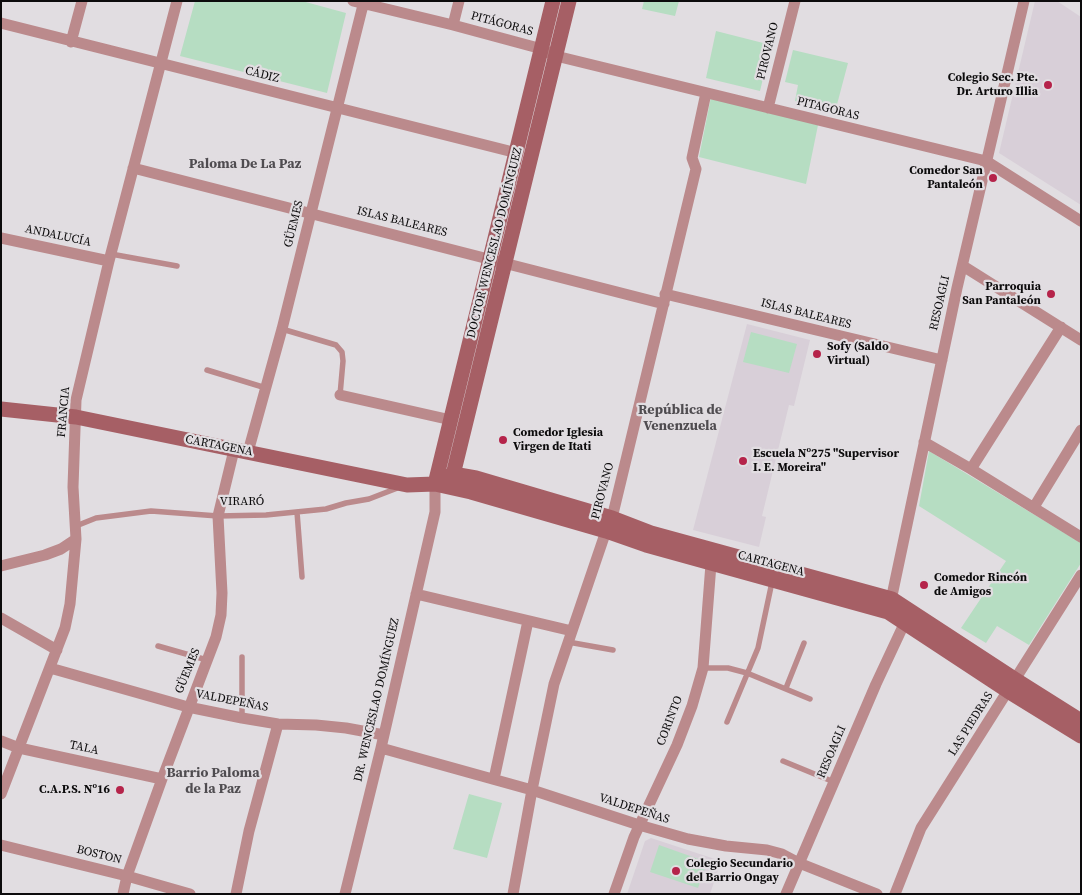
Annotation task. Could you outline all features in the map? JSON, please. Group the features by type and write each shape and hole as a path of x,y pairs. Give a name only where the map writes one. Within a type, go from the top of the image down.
{"main road":[{"name":"DOCTOR WENCESLAO DOMÍNGUEZ","path":"446,482 549,52 554,1"},
{"name":"DOCTOR WENCESLAO DOMÍNGUEZ","path":"446,482 451,420 498,262 517,153 549,52 569,1"},
{"name":"CARTAGENA","path":"1,409 76,417 407,485 446,482 471,492 609,524 646,545 713,556 890,605 1012,686 1081,736"},
{"name":"CARTAGENA","path":"713,556 772,580 890,605 904,622 1012,686 1081,721"}],"street":[{"path":"72,42 82,1"},
{"name":"FRANCIA","path":"1,794 65,628 70,604 76,539 73,487 76,400 110,258 177,1"},
{"path":"453,25 459,1"},
{"name":"PIROVANO","path":"768,108 795,1"},
{"name":"RESOAGLI","path":"890,605 986,161 1024,1"},
{"name":"PITÁGORAS","path":"360,2 453,25 549,52"},
{"name":"GÜEMES","path":"123,894 127,876 188,706 216,637 221,615 222,593 218,516 266,388 337,108 360,2"},
{"name":"CÁDIZ","path":"1,23 517,153"},
{"name":"PITAGORAS","path":"549,52 706,93 986,161 1081,221"},
{"name":"PIROVANO","path":"513,894 554,684 609,524 696,169 692,158 706,93"},
{"name":"ISLAS BALEARES","path":"133,168 498,262 942,360"},
{"name":"ANDALUCÍA","path":"1,238 110,258"},
{"path":"963,266 1081,340"},
{"path":"971,469 1061,327"},
{"path":"340,394 451,420"},
{"path":"1034,507 1081,430"},
{"path":"924,442 1081,537"},
{"name":"DR. WENCESLAO DOMÍNGUEZ","path":"345,894 435,512 446,482"},
{"path":"1,566 45,555 61,549 76,539"},
{"name":"CORINTO","path":"614,894 639,826 677,745 692,706 703,668 713,556"},
{"name":"LAS PIEDRAS","path":"895,894 921,828 1081,575"},
{"path":"416,594 572,631"},
{"path":"1,618 57,650"},
{"path":"494,779 528,621"},
{"name":"RESOAGLI","path":"786,894 904,622"},
{"name":"VALDEPEÑAS","path":"50,668 188,706 242,718 278,724 346,728 384,735"},
{"path":"236,894 249,831 278,724"},
{"name":"TALA","path":"1,741 19,748 162,780"},
{"name":"VALDEPEÑAS","path":"380,748 532,790 639,826 688,840 767,850 782,854 799,863 878,894"},
{"name":"BOSTON","path":"1,845 127,876 190,894"}],"lane":[{"path":"110,258 177,266"},
{"path":"282,329 336,345 342,352 343,361 340,394"},
{"path":"207,370 266,388"},
{"name":"VIRARÓ","path":"75,526 96,518 151,511 218,516 266,516 326,509 369,499 407,485"},
{"path":"297,512 302,577"},
{"path":"727,722 758,648 772,580"},
{"path":"568,642 613,650"},
{"path":"786,688 804,643"},
{"path":"158,646 207,660"},
{"path":"242,657 242,718"},
{"path":"703,668 728,668 747,673 810,699"},
{"path":"782,761 834,782"}],"shaded area":[{"name":"Colegio Sec. Pte. Dr. Arturo Illia","path":"1035,1 1057,1 1081,17 1081,205 999,153"},
{"name":"Escuela Nº275 \"Supervisor I. E. Moreira\"","path":"747,324 810,340 794,406 789,405 762,516 766,517 759,547 693,530"},
{"name":"Colegio Secundario del Barrio Ongay","path":"651,838 721,861 710,894 627,894 645,841"}],"green space":[{"path":"195,1 302,1 346,13 327,93 180,56"},
{"path":"644,1 679,1 675,16 642,9"},
{"path":"716,31 771,45 760,91 706,78"},
{"path":"793,50 848,63 835,112 795,101 798,85 785,82"},
{"path":"711,97 818,125 806,184 699,157"},
{"path":"751,332 797,344 789,373 743,362"},
{"path":"929,451 1081,543 1081,563 1029,645 997,626 986,643 961,628 1006,561 919,506"},
{"path":"469,794 502,803 487,858 453,849"},
{"path":"659,845 707,862 698,888 650,872"}],"place":[{"name":"Colegio Sec. Pte. Dr. Arturo Illia","path":"1048,85"},
{"name":"Comedor San Pantaleón","path":"993,178"},
{"name":"Parroquia San Pantaleón","path":"1051,294"},
{"name":"Sofy (Saldo Virtual)","path":"817,354"},
{"name":"Comedor Iglesia Virgen de Itati","path":"503,440"},
{"name":"Escuela Nº275 \"Supervisor I. E. Moreira\"","path":"743,461"},
{"name":"Comedor Rincón de Amigos","path":"924,585"},
{"name":"C.A.P.S. Nº16","path":"120,790"},
{"name":"Colegio Secundario del Barrio Ongay","path":"676,871"}],"district":[{"name":"Paloma De La Paz","path":"245,164"},
{"name":"República de Venenzuela","path":"680,418"},
{"name":"Barrio Paloma de la Paz","path":"213,782"}]}
